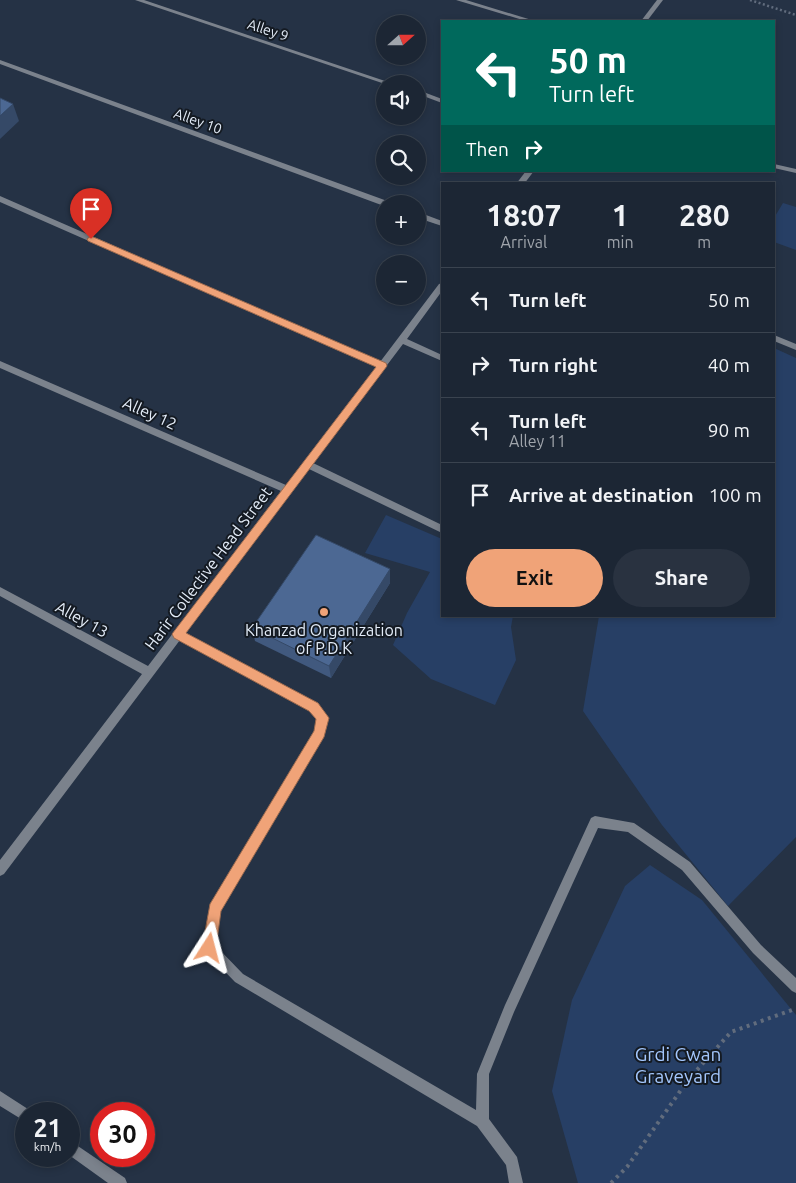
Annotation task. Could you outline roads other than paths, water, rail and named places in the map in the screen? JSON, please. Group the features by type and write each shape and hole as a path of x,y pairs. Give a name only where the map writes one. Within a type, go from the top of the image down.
{"street":[{"name":"Alley 9","path":"138,0 376,79"},
{"path":"459,0 529,20"},
{"path":"645,20 660,0"},
{"name":"Alley 10","path":"0,62 376,200"},
{"path":"426,95 441,101"},
{"path":"775,166 796,171"},
{"path":"522,182 529,172"},
{"path":"0,199 382,366"},
{"path":"426,218 441,224"},
{"name":"Harir Collective Head Street","path":"0,870 5,855 149,672 441,287"},
{"path":"775,338 796,347"},
{"path":"401,340 441,358"},
{"name":"Alley 12","path":"0,364 288,490"},
{"path":"307,464 441,528"},
{"name":"Alley 13","path":"0,591 149,672"},
{"path":"178,634 314,707 323,718 320,733 215,909 209,948 239,978 482,1121 512,1162 516,1183"},
{"path":"482,1121 483,1074 509,1009 595,822 630,827 686,866 757,949 796,987"},
{"path":"0,1098 15,1108"},
{"path":"80,1155 120,1183"}],"place":[{"name":"Khanzad Organization of P.D.K","path":"324,612"}],"park label":[{"name":"Grdi Cwan Graveyard","path":"678,1065"}]}
